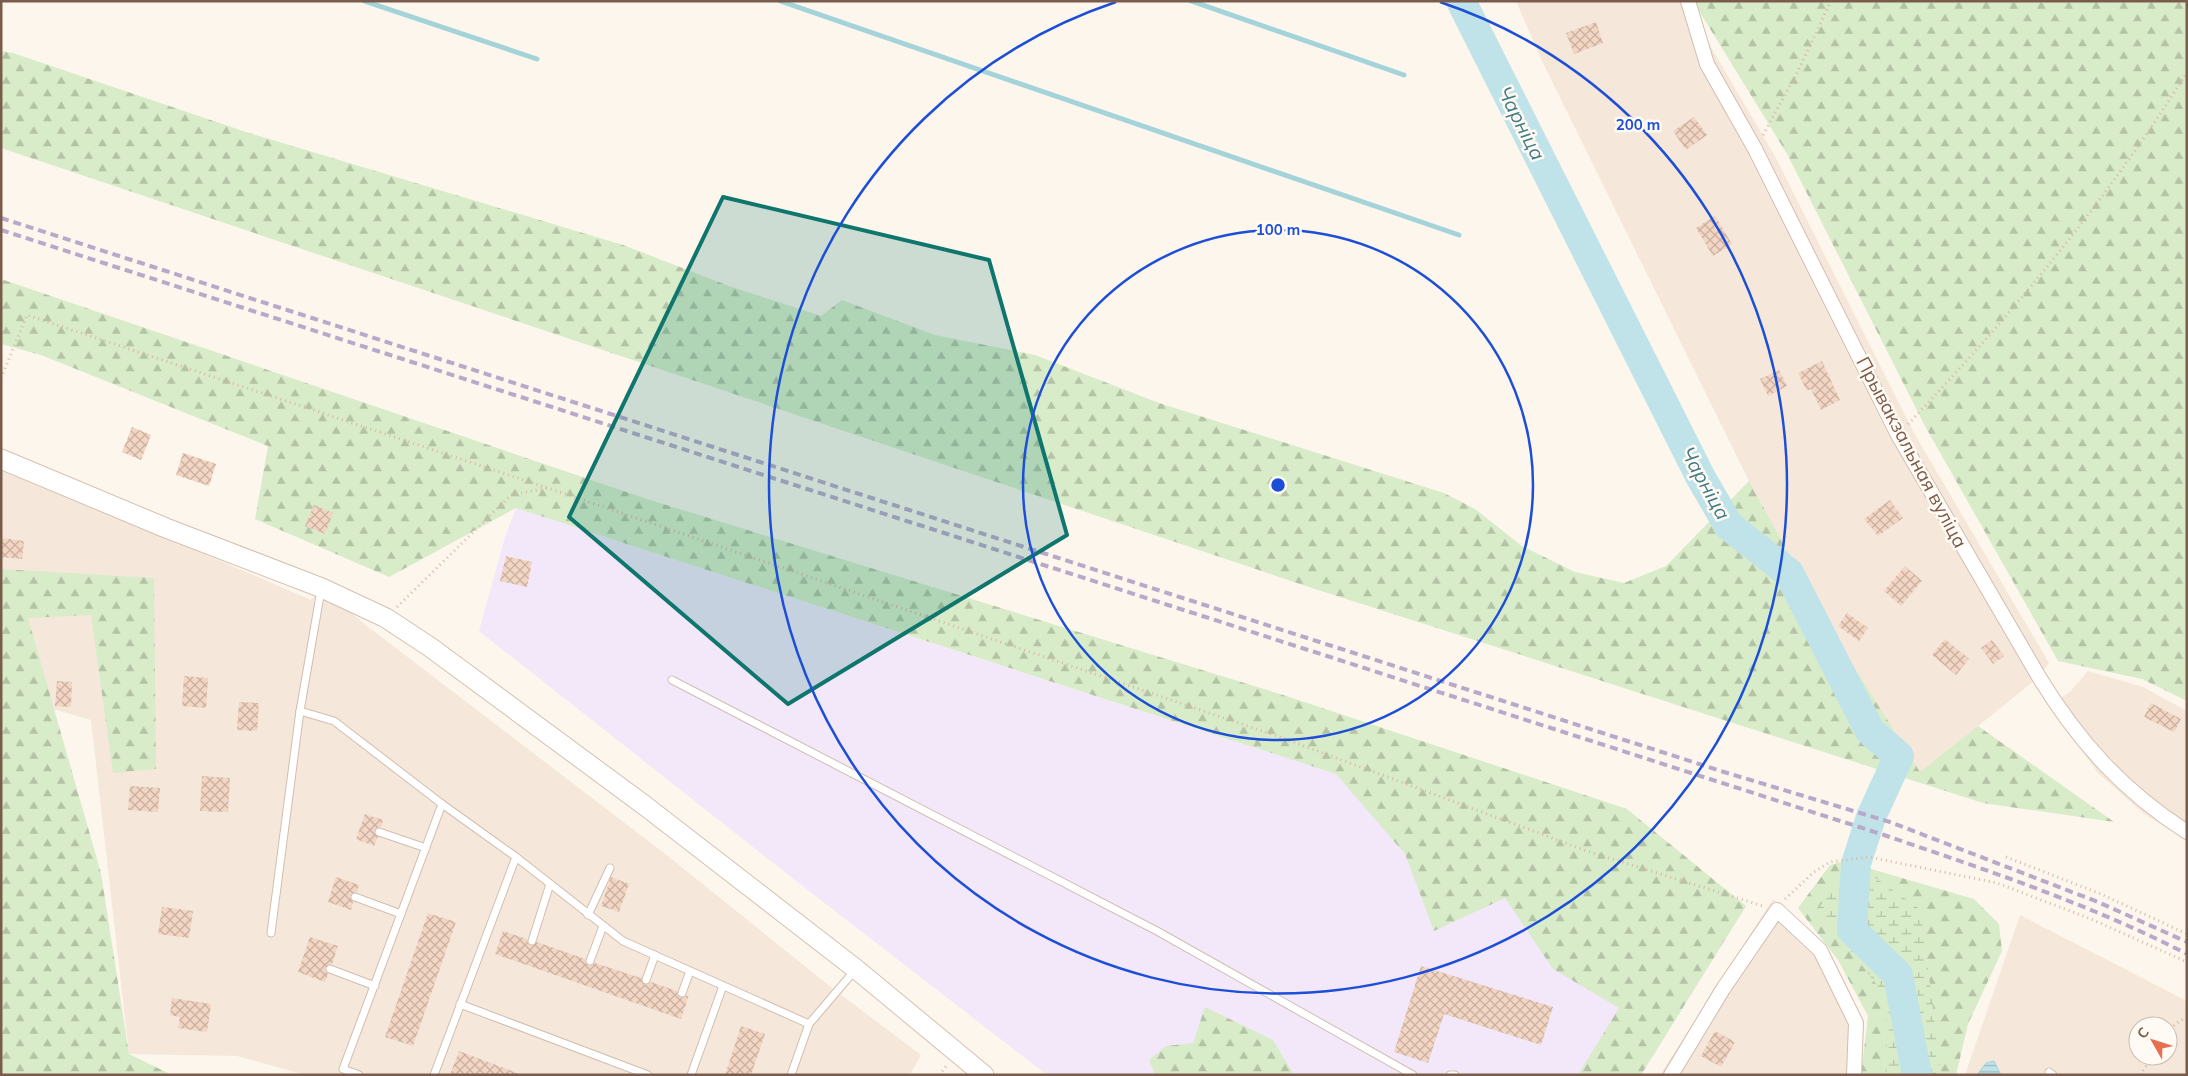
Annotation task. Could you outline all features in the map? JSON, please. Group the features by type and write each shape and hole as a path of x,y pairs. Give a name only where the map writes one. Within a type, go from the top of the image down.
{"street":[{"name":"Прывакзальная вуліца","path":"1688,1 1707,64 1755,149 1898,435 2060,709 2102,764 2122,784 2149,807 2187,832"},
{"path":"1,459 166,528 322,588 386,618 430,647 644,805 856,969 984,1075"},
{"path":"1671,1075 1723,989 1776,910 1820,950 1856,1023 1854,1075"}],"lane":[{"path":"271,932 300,711 322,588"},
{"path":"672,680 1157,931 1413,1075"},
{"path":"300,711 334,721 442,804 516,857 623,941 809,1024"},
{"path":"359,1075 343,1069 442,804"},
{"path":"379,832 426,848"},
{"path":"434,1075 516,857"},
{"path":"588,915 610,868"},
{"path":"532,941 550,884"},
{"path":"355,897 401,914"},
{"path":"590,961 603,926"},
{"path":"646,980 655,955"},
{"path":"330,969 374,986"},
{"path":"791,1075 809,1024 856,969"},
{"path":"682,992 690,971"},
{"path":"690,1075 723,986"},
{"path":"460,1004 648,1075"},
{"path":"1450,1075 1455,1075"}],"path":[{"path":"1755,149 1797,73 1831,1"},
{"path":"1898,435 1987,339 2062,248 2160,115 2187,72"},
{"path":"1,378 27,315 548,488 1278,736 1588,851 1776,910 1789,894 1814,872 1830,862 1849,858 1869,857 1997,883 2091,919 2187,962"},
{"path":"386,618 511,495 548,488"},
{"path":"2006,857 2101,894 2187,934"}],"highlighted area":[{"path":"723,197 989,260 1067,535 788,704 569,517"}],"shaded area":[{"path":"1516,1 1684,1 1776,158 1914,433 2049,663 2039,677 1920,773 1831,630 1749,481 1541,59"},
{"path":"1,466 311,600 322,588 367,626 664,853 836,991 921,1055 910,1075 306,1075 237,1056 129,1054 91,720 1,694"},
{"path":"516,508 1746,906 1641,1075 1047,1075 791,877 479,631 505,537"},
{"path":"2088,671 2143,687 2187,711 2187,840 2144,814 2098,773 2050,705 2070,692"},
{"path":"1773,899 1824,949 1864,1022 1861,1075 1660,1075"},
{"path":"2020,915 2187,1001 2187,1075 1965,1075"}],"green space":[{"path":"1693,1 2187,1 2187,701 2142,679 2058,661 1925,426 1787,154"},
{"path":"1,51 13,53 246,132 623,245 729,286 821,316 842,300 935,335 1035,355 1159,403 1444,493 1475,509 1522,546 1575,572 1624,583 1666,566 1749,481 1831,630 1920,772 1978,726 2114,822 1983,803 1315,589 1,148"},
{"path":"1,279 647,499 1280,694 1627,809 1746,906 1641,1075 1578,1075 1619,1008 1553,969 1505,898 1434,931 1405,854 1336,774 516,508 389,577 255,519 268,446 41,355 1,344"},
{"path":"1,569 154,578 156,769 113,773 91,615 28,618 101,873 129,1054 172,1075 1,1075"},
{"path":"1844,861 1974,899 1999,924 2002,951 1968,1024 1956,1075 1861,1075 1868,1016 1838,960 1798,908 1830,865"},
{"path":"1856,864 1921,910 1941,1075 1887,1075 1886,997 1818,908"},
{"path":"1205,1007 1273,1040 1294,1075 1155,1075 1149,1060 1166,1046 1193,1043"}],"water":[{"path":"1994,1061 2001,1075 1977,1075 1986,1063"}],"building":[{"path":"1596,22 1603,43 1574,54 1566,33"},
{"path":"1694,117 1707,135 1686,150 1673,131"},
{"path":"1715,216 1732,244 1713,256 1696,228"},
{"path":"1822,361 1840,400 1821,410 1811,389 1807,391 1798,373"},
{"path":"1779,370 1787,386 1768,396 1760,379"},
{"path":"132,427 151,435 141,460 122,452"},
{"path":"183,453 216,464 209,486 176,475"},
{"path":"1890,500 1903,518 1878,536 1864,519"},
{"path":"314,505 333,513 325,534 305,526"},
{"path":"1,538 24,541 22,559 1,557"},
{"path":"506,556 532,562 527,587 500,581"},
{"path":"1905,566 1922,581 1901,606 1884,591"},
{"path":"1847,613 1868,628 1859,641 1838,626"},
{"path":"1945,639 1969,659 1956,675 1932,655"},
{"path":"1992,640 2004,656 1993,664 1981,648"},
{"path":"184,676 208,678 206,708 182,706"},
{"path":"57,681 72,682 71,707 55,706"},
{"path":"239,702 259,703 257,731 237,730"},
{"path":"2151,703 2181,719 2174,732 2144,717"},
{"path":"202,776 230,778 228,812 200,811"},
{"path":"130,786 160,788 158,812 128,810"},
{"path":"365,814 383,820 381,827 374,830 378,837 374,846 356,839"},
{"path":"336,877 359,885 357,892 350,896 353,902 351,910 328,902"},
{"path":"611,877 629,884 619,912 601,906"},
{"path":"162,907 193,911 189,938 158,934"},
{"path":"428,913 456,922 413,1046 385,1037"},
{"path":"503,931 527,939 530,946 537,942 585,959 589,966 595,963 641,978 645,985 651,982 677,991 678,996 681,998 689,995 681,1019 495,954"},
{"path":"310,937 338,946 332,964 325,968 328,974 325,982 298,972"},
{"path":"1421,966 1553,1007 1541,1045 1444,1014 1428,1063 1394,1052"},
{"path":"172,998 211,1004 207,1032 178,1028 180,1017 170,1015"},
{"path":"741,1026 765,1034 751,1075 725,1075"},
{"path":"1715,1031 1735,1042 1721,1067 1701,1056"},
{"path":"459,1051 517,1073 517,1075 450,1075"}],"waterway":[{"path":"364,1 537,59"},
{"path":"780,1 1459,235"},
{"path":"1191,1 1404,75"},
{"name":"Чарніца","path":"1461,1 1701,478 1729,526 1789,573 1870,731 1899,756 1871,817 1856,864 1852,930 1898,975 1917,1075"}],"railway":[{"path":"1,218 1724,772 1890,822 2098,902 2187,942"},
{"path":"1,230 1884,835 2075,904 2113,919 2187,954"}]}
